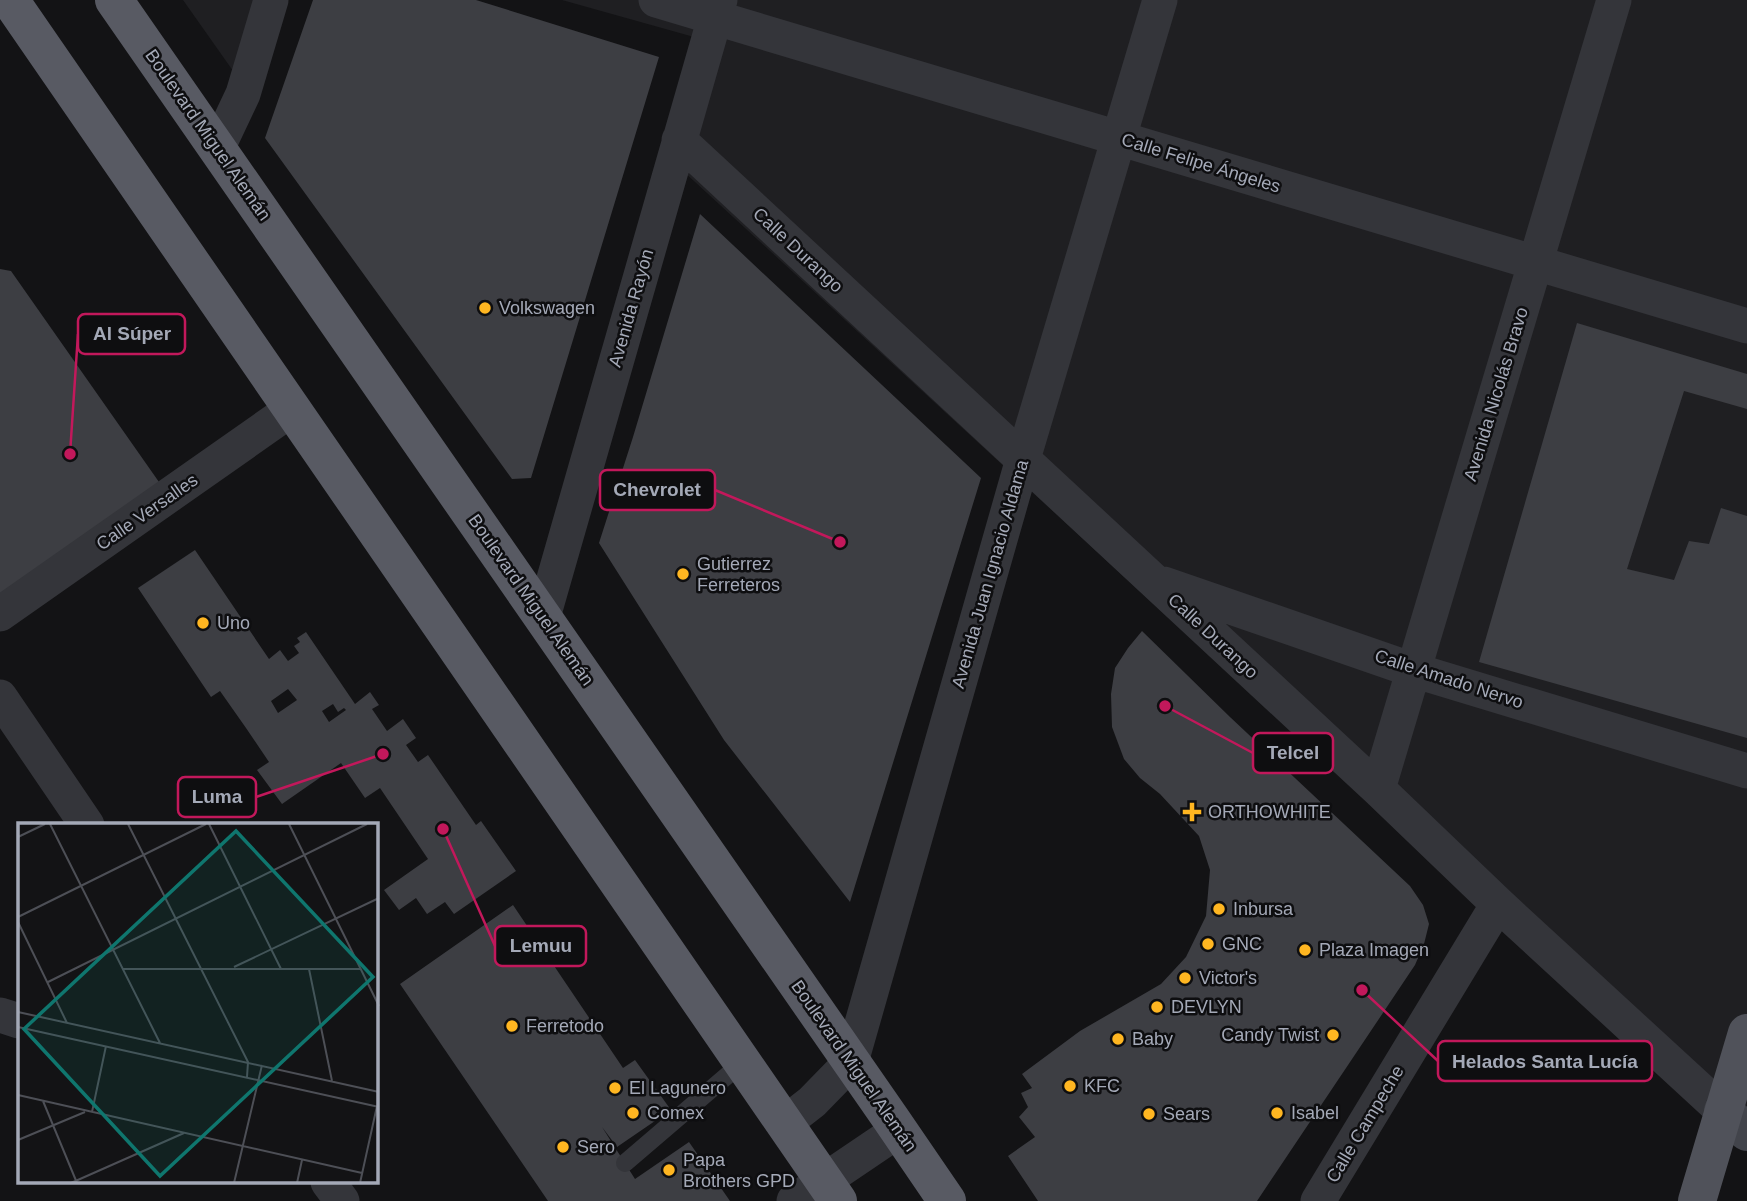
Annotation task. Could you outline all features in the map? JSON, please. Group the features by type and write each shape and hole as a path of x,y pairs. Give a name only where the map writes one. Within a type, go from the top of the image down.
{"highway":[{"path":"10,0 785,1123 819,1194"},
{"name":"Boulevard Miguel Alemán","path":"114,0 947,1201"}],"main road":[{"path":"1697,1201 1735,1121 1747,1032"}],"street":[{"path":"217,149 243,93 271,0"},
{"name":"Calle Felipe Ángeles","path":"656,0 718,9 1118,138 1747,326"},
{"name":"Avenida Juan Ignacio Aldama","path":"785,1123 812,1102 851,1062 1023,459 1160,0"},
{"name":"Avenida Nicolás Bravo","path":"1378,789 1614,0"},
{"name":"Avenida Rayón","path":"543,617 718,9"},
{"name":"Calle Durango","path":"679,140 1735,1121"},
{"name":"Calle Versalles","path":"0,614 292,409"},
{"name":"Calle Amado Nervo","path":"1153,580 1413,670 1747,771"},
{"path":"0,697 86,823"},
{"name":"Calle Campeche","path":"1318,1201 1499,904"},
{"path":"0,1015 18,1021"},
{"path":"819,1194 899,1130"},
{"path":"329,1184 342,1201"}],"lane":[{"path":"625,1163 743,1062"}],"shaded area":[{"path":"183,0 279,0 250,95"},
{"path":"562,0 1747,0 1747,1150 682,170 719,44"}],"building":[{"name":"Volkswagen","path":"313,0 476,0 659,57 531,478 512,479 265,138"},
{"path":"700,214 981,478 850,902 724,740 599,543"},
{"path":"0,269 11,271 166,492 0,608"},
{"path":"1577,323 1747,374 1747,409 1684,391 1627,569 1674,580 1689,541 1709,544 1721,508 1747,516 1747,738 1479,662"},
{"path":"195,550 269,659 280,650 288,661 299,653 294,646 300,642 297,638 306,632 355,704 370,692 379,705 372,709 387,731 403,719 416,738 406,745 418,762 428,755 476,825 481,821 516,871 454,914 445,902 427,914 416,898 399,910 384,890 428,859 380,788 365,798 341,763 282,804 257,770 269,762 220,691 211,697 138,588","holes":["288,689 297,700 278,713 271,701","333,704 338,712 344,708 346,710 329,722 322,711"]},
{"name":"Plaza Imagen","path":"1142,631 1410,886 1423,905 1429,924 1415,965 1257,1201 1038,1201 1008,1156 1035,1137 1019,1117 1028,1107 1021,1093 1032,1088 1022,1074 1080,1031 1161,984 1186,957 1206,916 1210,870 1199,836 1124,759 1112,727 1111,694 1115,668"},
{"name":"Ferretodo","path":"513,905 623,1068 635,1060 671,1110 617,1147 602,1127 635,1179 689,1142 730,1201 548,1201 400,984"}],"place":[{"name":"Volkswagen","path":"485,308"},
{"name":"Al Súper","path":"70,454"},
{"name":"Chevrolet","path":"840,542"},
{"name":"Gutierrez Ferreteros","path":"683,574"},
{"name":"Uno","path":"203,623"},
{"name":"Telcel","path":"1165,706"},
{"name":"Luma","path":"383,754"},
{"name":"ORTHOWHITE","path":"1192,812"},
{"name":"Lemuu","path":"443,829"},
{"name":"Inbursa","path":"1219,909"},
{"name":"GNC","path":"1208,944"},
{"name":"Plaza Imagen","path":"1305,950"},
{"name":"Victor's","path":"1185,978"},
{"name":"Helados Santa Lucía","path":"1362,990"},
{"name":"DEVLYN","path":"1157,1007"},
{"name":"Ferretodo","path":"512,1026"},
{"name":"Candy Twist","path":"1333,1035"},
{"name":"Baby","path":"1118,1039"},
{"name":"KFC","path":"1070,1086"},
{"name":"El Lagunero","path":"615,1088"},
{"name":"Comex","path":"633,1113"},
{"name":"Isabel","path":"1277,1113"},
{"name":"Sears","path":"1149,1114"},
{"name":"Sero","path":"563,1147"},
{"name":"Papa Brothers GPD","path":"669,1170"}]}
